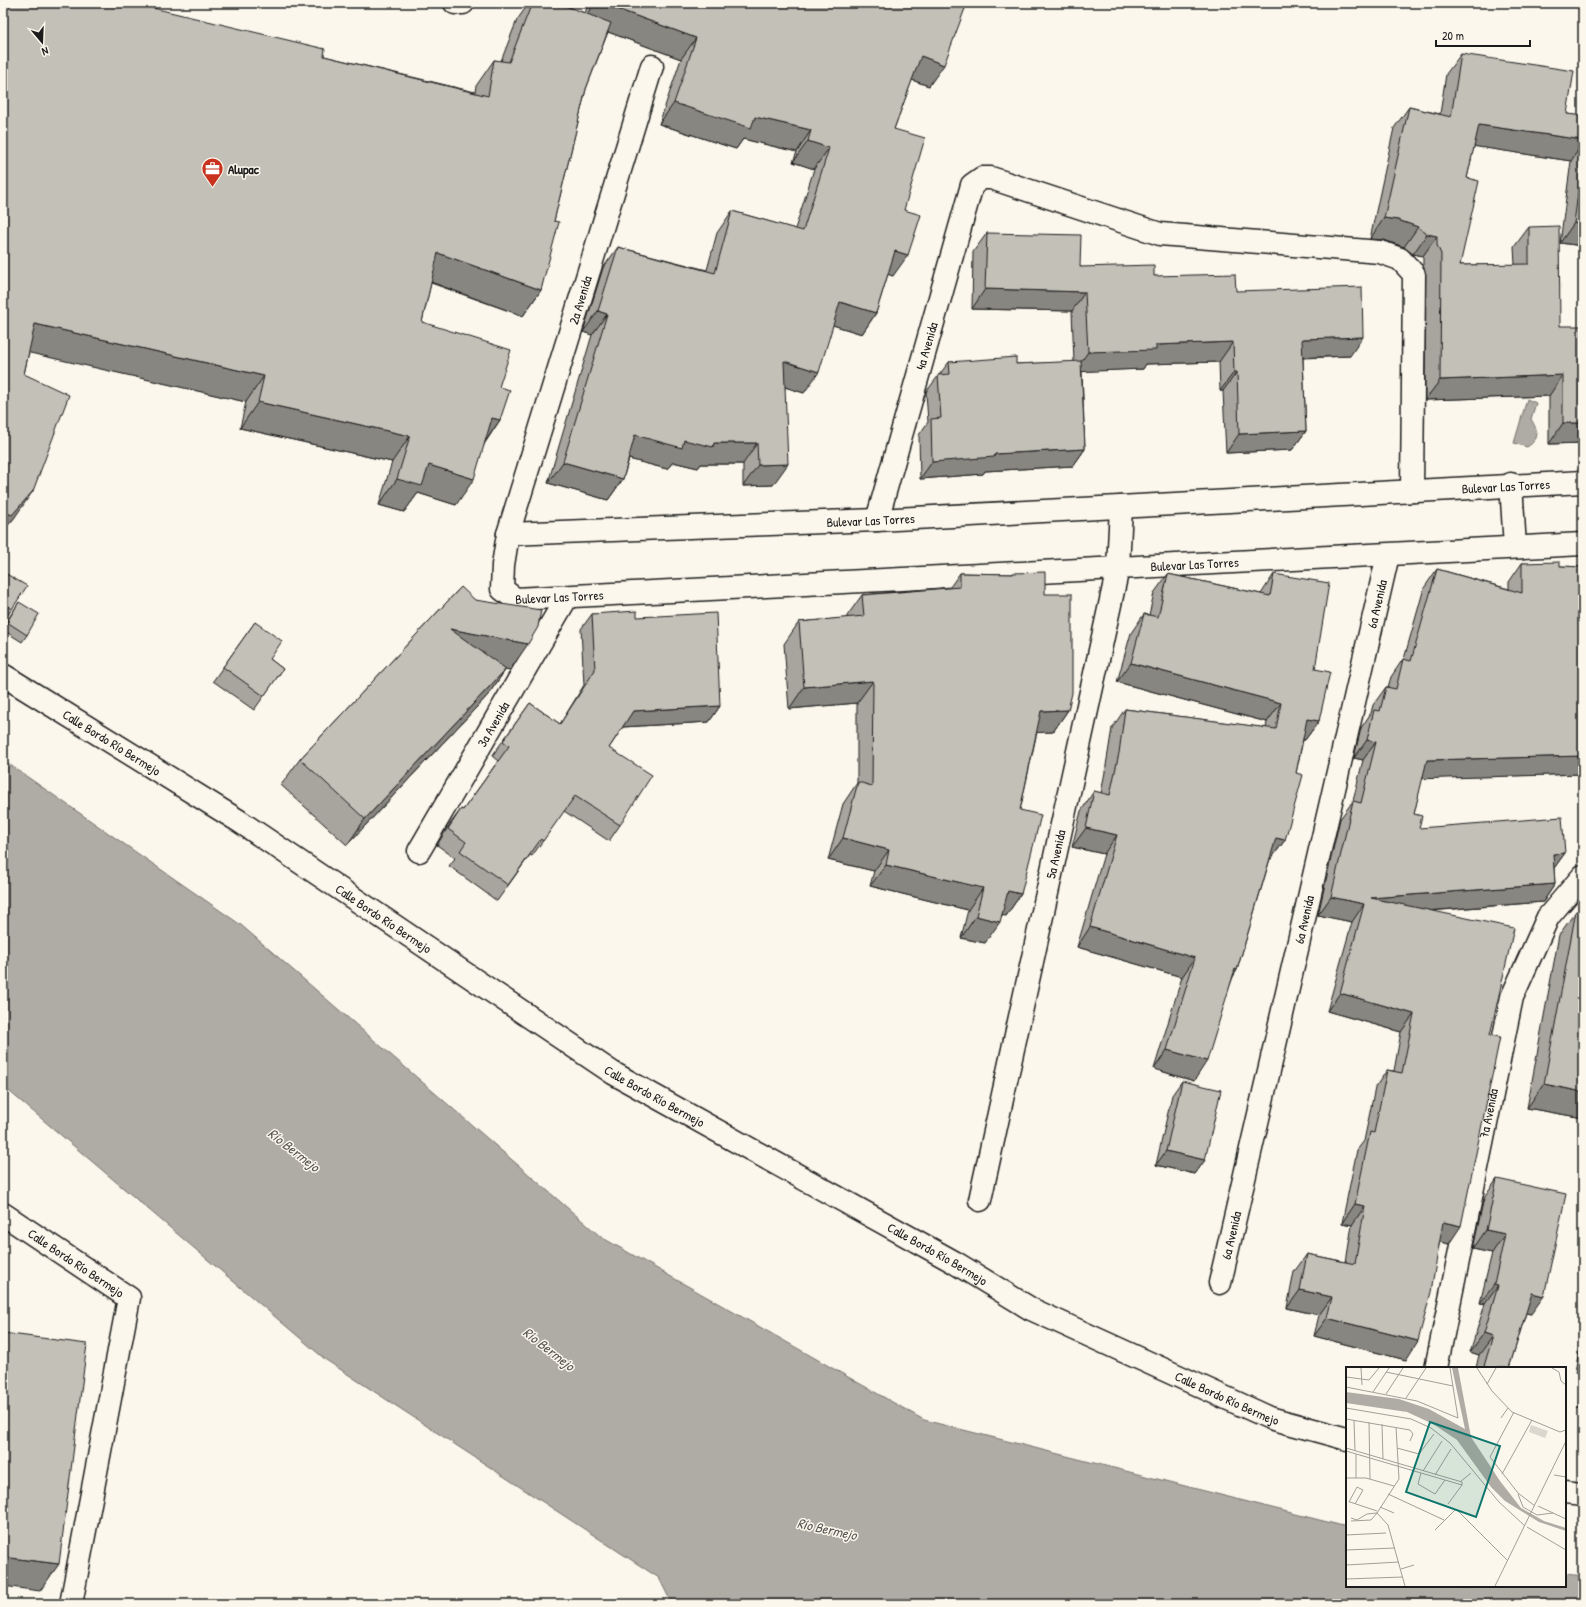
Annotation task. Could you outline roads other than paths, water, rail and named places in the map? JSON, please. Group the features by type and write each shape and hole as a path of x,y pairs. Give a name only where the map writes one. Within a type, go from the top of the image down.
{"street":[{"path":"455,3 463,3"},
{"name":"2a Avenida","path":"508,534 652,66"},
{"name":"4a Avenida","path":"877,520 972,185 982,178 991,178 1160,234 1380,252 1400,259 1414,274 1412,491"},
{"name":"Bulevar Las Torres","path":"1583,482 1511,484 1412,491 877,520 508,534 503,565 502,589 515,599 566,597 1583,544"},
{"path":"1511,484 1515,547"},
{"name":"5a Avenida","path":"980,1200 1118,568 1121,507"},
{"name":"6a Avenida","path":"1220,1283 1388,555"},
{"name":"3a Avenida","path":"419,851 566,597"},
{"name":"Calle Bordo Río Bermejo","path":"3,675 239,821 613,1073 954,1262 1031,1309 1270,1418 1346,1439"},
{"name":"7a Avenida","path":"1436,1367 1512,997 1548,917 1583,876"},
{"name":"Calle Bordo Río Bermejo","path":"3,1214 129,1298 71,1604"},
{"path":"1566,1492 1583,1494"}],"water":[{"path":"1527,399 1536,403 1531,419 1537,434 1535,441 1527,447 1514,443"},
{"name":"Río Bermejo","path":"3,760 241,925 601,1237 924,1420 1346,1527 1346,1587 1566,1587 1566,1574 1583,1576 1583,1604 672,1604 659,1578 326,1360 3,1086"}],"place":[{"name":"Alupac","path":"213,188"}]}
